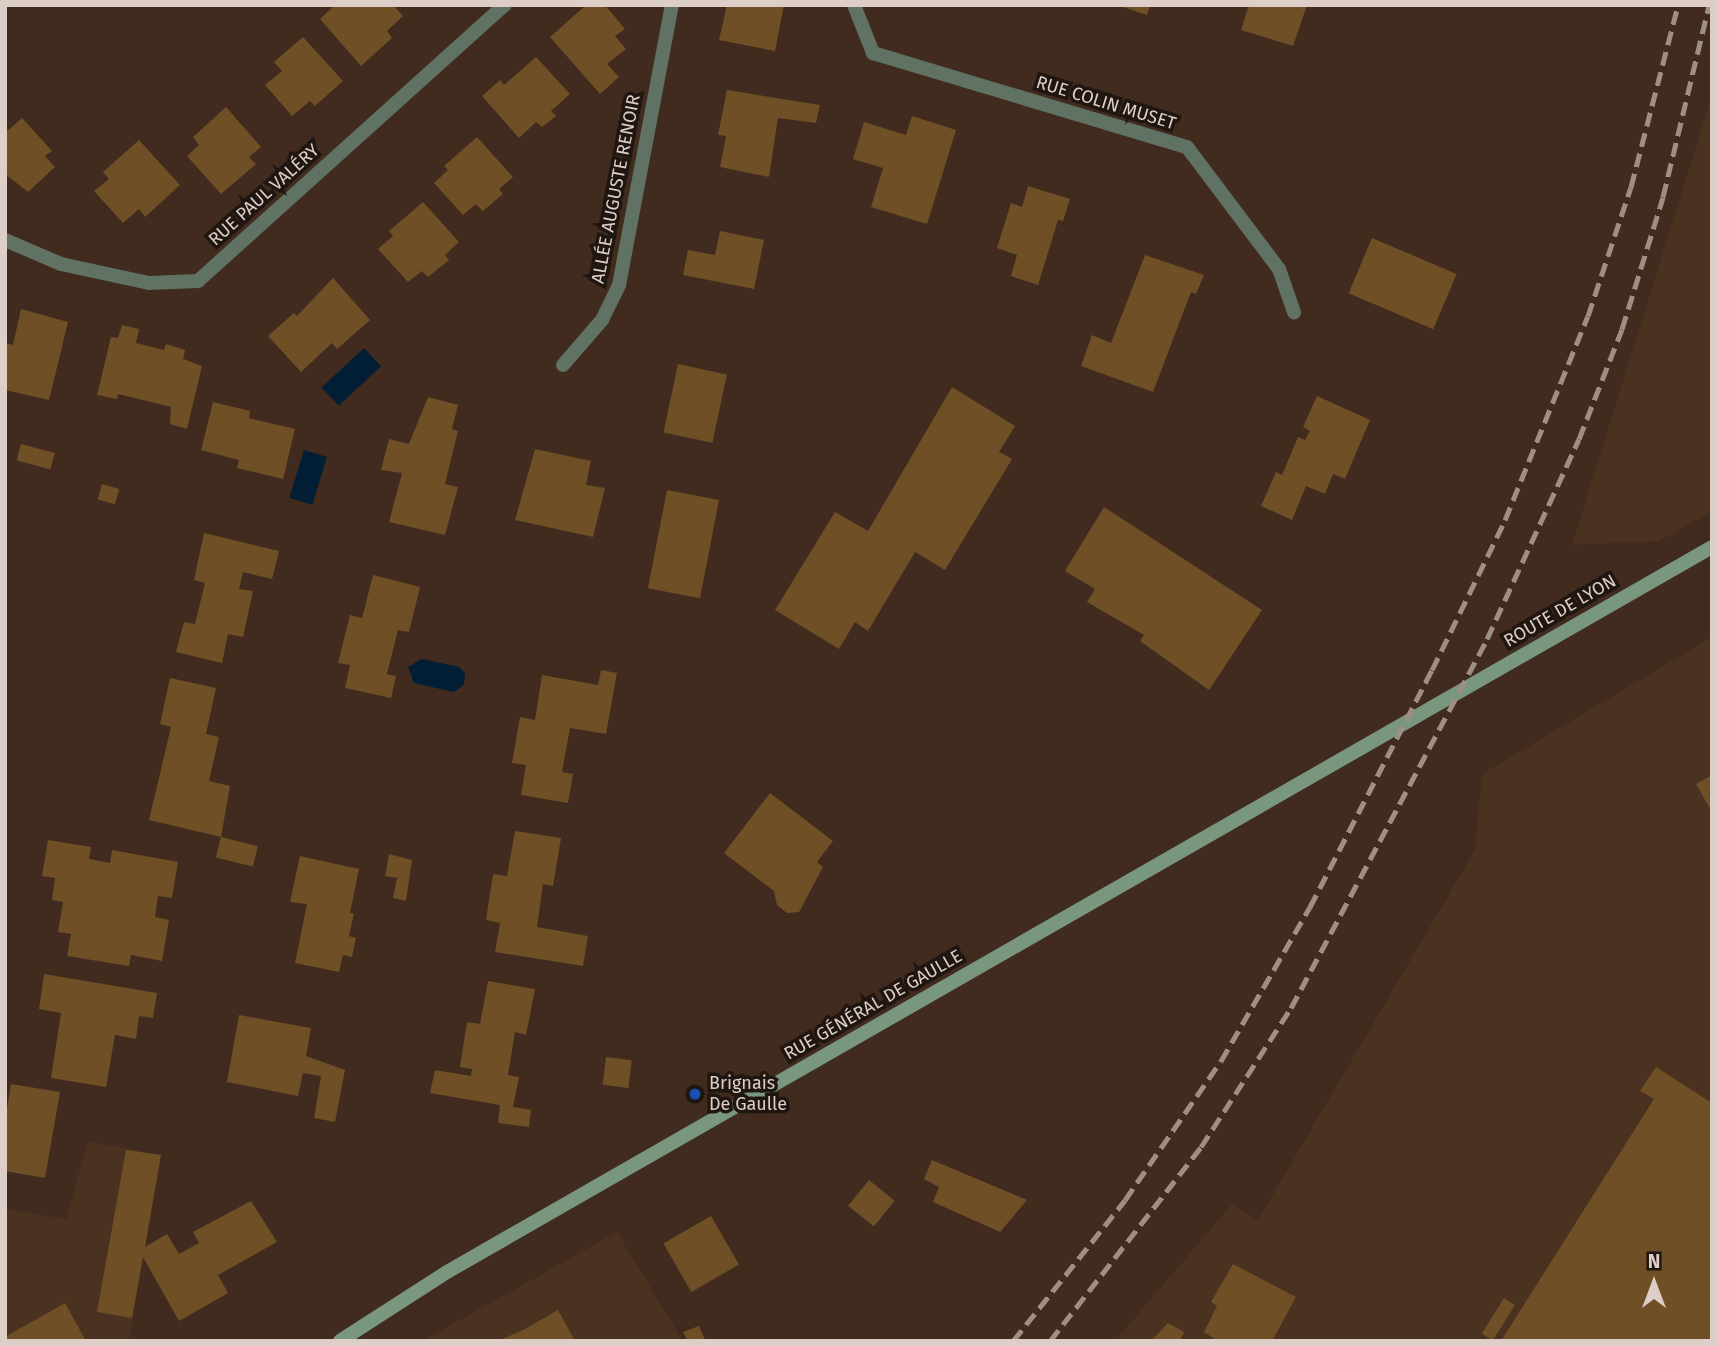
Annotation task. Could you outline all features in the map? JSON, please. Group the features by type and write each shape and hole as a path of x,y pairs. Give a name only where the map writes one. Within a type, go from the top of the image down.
{"main road":[{"name":"ROUTE DE LYON","path":"1428,709 1712,547"},
{"name":"RUE GÉNÉRAL DE GAULLE","path":"340,1341 447,1272 1428,709"}],"street":[{"name":"RUE PAUL VALÉRY","path":"5,240 61,264 136,280 198,281 505,5"},
{"name":"ALLÉE AUGUSTE RENOIR","path":"563,365 602,320 620,285 672,5"},
{"name":"RUE COLIN MUSET","path":"854,5 873,53 1187,147 1279,269 1294,312"}],"shaded area":[{"path":"1712,95 1712,511 1659,541 1572,545"},
{"path":"1712,637 1712,1341 1115,1341 1232,1204 1258,1220 1475,850 1482,774"},
{"path":"88,1141 161,1155 129,1341 5,1341 5,1209 66,1219"},
{"path":"617,1232 683,1341 422,1341"}],"water":[{"path":"364,348 381,366 339,406 322,388"},
{"path":"304,450 327,457 312,505 289,498"},
{"path":"422,659 459,667 465,673 464,685 454,692 414,683 408,667"}],"building":[{"path":"335,5 393,5 403,16 387,31 392,38 361,66 320,19"},
{"path":"586,5 605,5 625,29 615,36 626,49 607,64 619,77 600,94 550,37"},
{"path":"727,5 784,5 775,51 719,40"},
{"path":"1117,5 1150,5 1147,15"},
{"path":"1249,5 1307,5 1293,46 1241,30"},
{"path":"303,37 343,81 315,106 310,101 292,116 265,85 282,71 274,62"},
{"path":"536,57 570,94 551,111 556,116 542,127 536,122 519,138 482,96 500,80 504,85"},
{"path":"727,90 820,105 816,123 778,118 769,177 720,167 726,136 718,135"},
{"path":"226,107 261,147 249,157 256,164 221,194 187,156 199,145 193,137"},
{"path":"912,116 956,130 927,224 871,207 883,168 853,159 864,122 906,135"},
{"path":"22,118 52,151 45,156 55,167 28,192 5,174 5,133"},
{"path":"477,137 513,177 499,189 503,194 483,211 476,204 463,215 434,183 448,170 444,166"},
{"path":"139,140 180,185 145,217 139,209 123,223 94,191 109,179 103,172"},
{"path":"1028,186 1070,199 1063,221 1058,220 1038,285 1011,276 1017,255 997,248 1011,203 1022,207"},
{"path":"423,202 459,242 445,255 449,260 428,277 422,271 408,282 378,249 393,236 389,231"},
{"path":"720,231 764,240 754,289 683,275 688,250 715,255"},
{"path":"1372,238 1457,274 1433,329 1349,293"},
{"path":"1145,255 1204,275 1196,294 1191,292 1153,392 1081,366 1092,335 1111,343"},
{"path":"333,278 370,320 337,349 332,343 301,372 268,336 294,313 297,316"},
{"path":"21,309 68,322 49,400 5,390 5,343 13,345"},
{"path":"122,325 139,329 136,343 164,350 166,344 185,350 183,359 202,366 187,429 170,424 171,407 118,394 117,399 97,395 111,337 118,338"},
{"path":"678,364 727,374 712,443 663,432"},
{"path":"952,387 1015,426 999,452 1012,459 945,570 915,552 868,631 855,622 839,649 775,610 835,512 868,531"},
{"path":"1317,396 1370,420 1345,479 1333,474 1325,494 1306,486 1292,520 1261,506 1276,472 1282,475 1298,437 1305,440 1310,431 1303,427"},
{"path":"428,397 458,405 452,429 458,431 445,484 458,487 445,535 389,522 402,473 381,470 389,439 409,444"},
{"path":"213,402 250,411 249,418 295,429 283,479 237,468 239,460 201,450"},
{"path":"21,444 55,453 50,469 17,460"},
{"path":"535,449 591,461 586,485 605,488 593,537 515,520"},
{"path":"102,484 119,489 115,504 98,499"},
{"path":"667,490 719,500 700,598 648,588"},
{"path":"1104,507 1262,610 1209,690 1140,641 1144,635 1087,602 1095,589 1065,571"},
{"path":"204,533 279,551 272,579 243,572 239,589 253,591 243,637 228,634 222,663 176,652 184,622 195,624 205,583 194,580"},
{"path":"373,575 420,587 409,632 398,630 387,674 396,676 391,698 345,688 350,665 338,663 350,615 362,618"},
{"path":"601,670 617,673 606,734 570,728 562,772 573,774 568,803 521,795 526,765 512,763 520,717 535,720 542,675 598,685"},
{"path":"170,678 216,688 206,734 219,737 209,781 230,786 221,837 149,820 171,727 160,724"},
{"path":"1712,775 1712,812 1696,784"},
{"path":"770,793 833,841 817,862 823,867 799,912 787,913 777,905 774,891 724,853"},
{"path":"515,831 561,838 553,886 543,884 537,927 588,936 583,966 495,952 500,923 486,920 493,874 507,876"},
{"path":"221,837 258,846 253,867 216,857"},
{"path":"48,840 91,847 89,859 110,863 112,850 178,862 172,898 158,896 155,917 169,920 162,961 131,955 129,966 67,956 71,934 58,932 63,902 52,900 55,878 42,876"},
{"path":"389,854 412,860 406,901 393,898 397,878 385,876"},
{"path":"300,856 359,869 350,913 354,914 349,936 356,938 352,957 343,955 339,972 295,963 307,904 290,902"},
{"path":"44,974 157,993 153,1018 139,1016 136,1039 115,1035 106,1087 51,1078 61,1013 39,1009"},
{"path":"488,981 535,989 526,1035 515,1032 508,1075 519,1077 513,1107 531,1110 529,1127 498,1123 500,1105 430,1093 435,1070 471,1076 472,1069 460,1067 467,1022 480,1024"},
{"path":"239,1015 311,1028 306,1056 345,1070 335,1122 314,1118 321,1076 303,1073 298,1096 227,1082"},
{"path":"606,1057 632,1060 628,1088 603,1085"},
{"path":"1656,1067 1712,1103 1712,1341 1501,1341 1654,1099 1640,1091"},
{"path":"11,1084 60,1092 45,1178 5,1171 5,1120"},
{"path":"126,1150 161,1155 145,1247 167,1234 179,1254 199,1243 193,1232 251,1201 277,1242 218,1275 228,1293 179,1321 143,1257 132,1318 97,1312"},
{"path":"932,1160 1027,1200 1000,1232 933,1202 939,1187 924,1179"},
{"path":"869,1180 895,1201 874,1226 848,1206"},
{"path":"711,1216 739,1264 691,1292 663,1244"},
{"path":"1233,1264 1296,1297 1272,1341 1218,1341 1204,1332 1217,1306 1211,1302"},
{"path":"1504,1298 1515,1305 1493,1341 1482,1334"},
{"path":"65,1303 86,1341 5,1341 5,1337"},
{"path":"558,1310 575,1341 498,1341 525,1329"},
{"path":"1168,1323 1184,1332 1180,1341 1151,1341"},
{"path":"699,1326 705,1340 688,1341 683,1332"}],"railway":[{"path":"1013,1341 1125,1200 1221,1061 1310,907 1432,670 1505,520 1588,316 1631,187 1678,5"},
{"path":"1050,1341 1201,1147 1291,1008 1487,639 1579,439 1622,329 1663,197 1709,5"}],"place":[{"name":"Brignais De Gaulle","path":"695,1094"}]}
